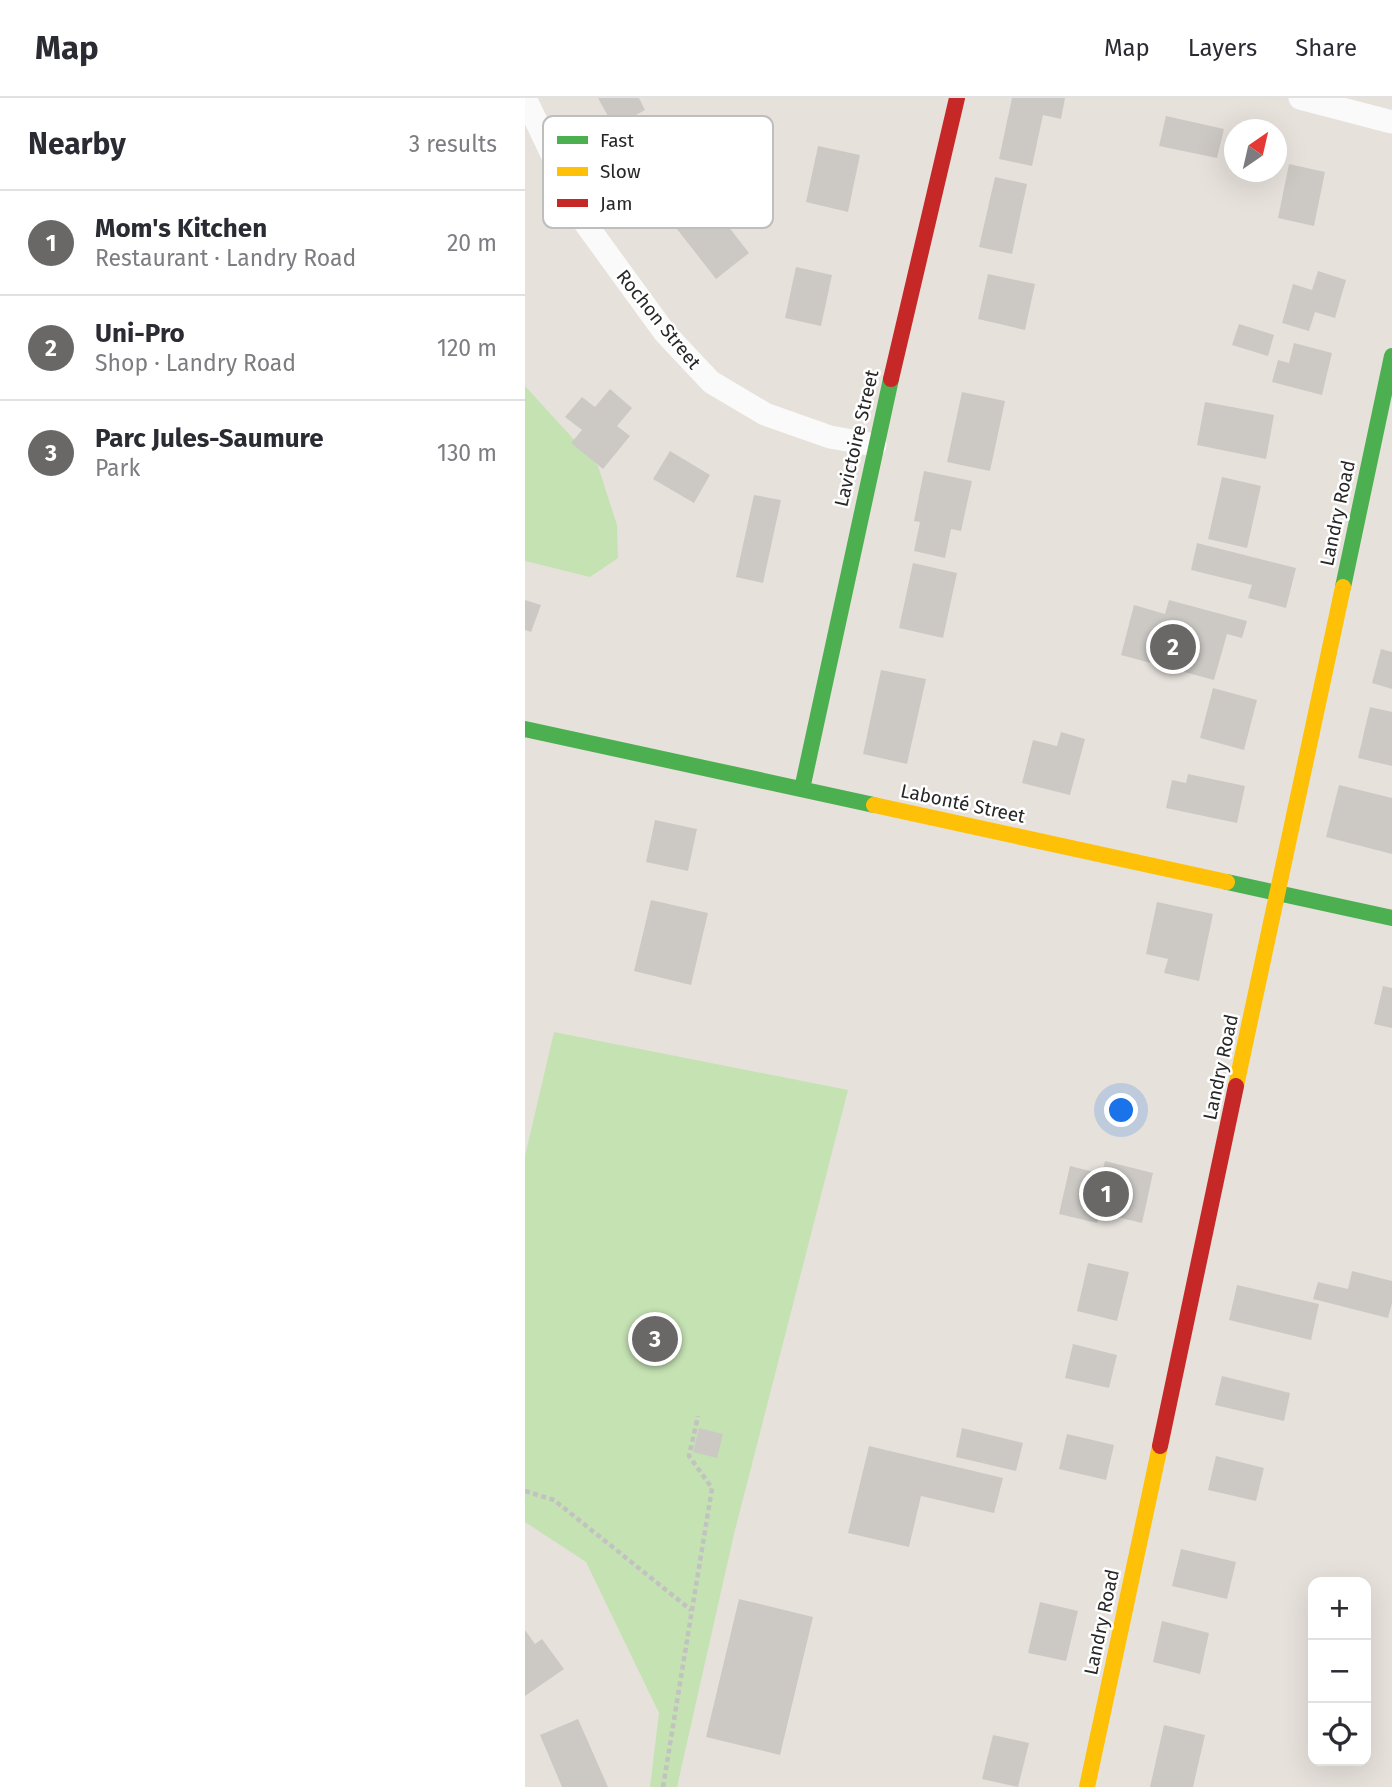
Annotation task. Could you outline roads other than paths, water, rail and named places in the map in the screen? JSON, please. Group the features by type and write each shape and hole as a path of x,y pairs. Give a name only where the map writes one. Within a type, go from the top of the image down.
{"street":[{"name":"Rochon Street","path":"525,98 543,136"},
{"name":"Lavictoire Street","path":"802,789 875,445 957,98"},
{"path":"1300,98 1392,122"},
{"name":"Rochon Street","path":"589,228 665,333 711,382 765,414 830,437 875,445"},
{"name":"Landry Road","path":"1087,1787 1392,356"},
{"name":"Labonté Street","path":"525,729 1392,918"}],"place":[{"name":"Uni-Pro","path":"1173,647"},
{"name":"Mom's Kitchen","path":"1106,1194"},
{"name":"Parc Jules-Saumure","path":"655,1339"}]}
